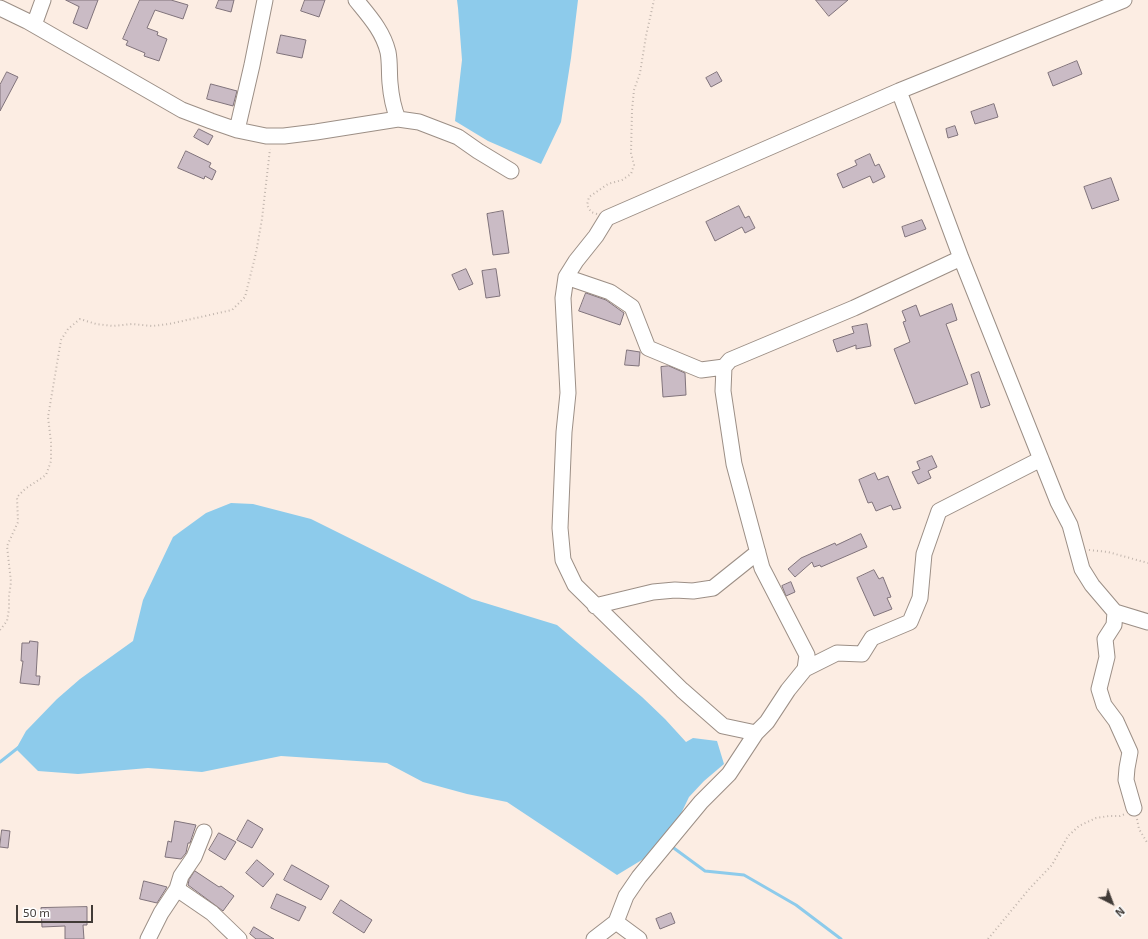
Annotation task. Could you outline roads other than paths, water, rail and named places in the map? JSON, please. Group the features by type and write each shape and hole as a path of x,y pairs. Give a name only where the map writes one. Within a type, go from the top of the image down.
{"street":[{"path":"34,25 43,0"},
{"path":"237,130 265,0"},
{"path":"756,732 722,726 682,690 574,585 563,560 560,528 564,432 568,393 563,298 566,277 576,261 596,236 607,218 899,91 1124,0"},
{"path":"360,2 378,27 388,52 393,107 398,119"},
{"path":"0,8 34,25 182,110 237,130 272,136 316,132 398,119 419,122 458,137 511,171"},
{"path":"899,91 961,258 1058,502 1070,525 1082,569 1092,585 1115,612 1148,622"},
{"path":"805,669 807,655 762,568 734,464 723,391 724,367 730,360 854,308 961,258"},
{"path":"566,277 610,292 632,307 648,348 701,370 724,367"},
{"path":"594,939 616,922 626,896 639,877 700,802 729,774 756,732 767,722 788,690 805,669 837,653 862,654 872,638 910,622 920,598 924,554 939,511 1041,459"},
{"path":"595,606 653,592 675,590 693,591 713,588 758,552"},
{"path":"1115,612 1114,625 1105,639 1107,657 1099,689 1104,705 1116,721 1130,752 1126,780 1134,808"},
{"path":"148,939 161,913 177,889 181,876 194,856 204,832"},
{"path":"177,889 212,913 239,939"},
{"path":"616,922 638,939"}],"water":[{"path":"457,0 578,0 561,122 541,164 488,141 455,121 462,60"},
{"path":"231,503 253,504 311,519 472,599 557,625 642,697 686,742 693,738 717,741 724,764 704,781 689,797 676,824 650,855 617,875 507,802 467,794 423,782 387,763 281,756 202,772 148,768 78,774 38,771 16,749 26,731 57,699 80,679 133,641 143,600 173,537 206,513"}],"waterway":[{"path":"0,762 19,747"},
{"path":"671,846 705,871 744,875 796,905 841,939"}]}
